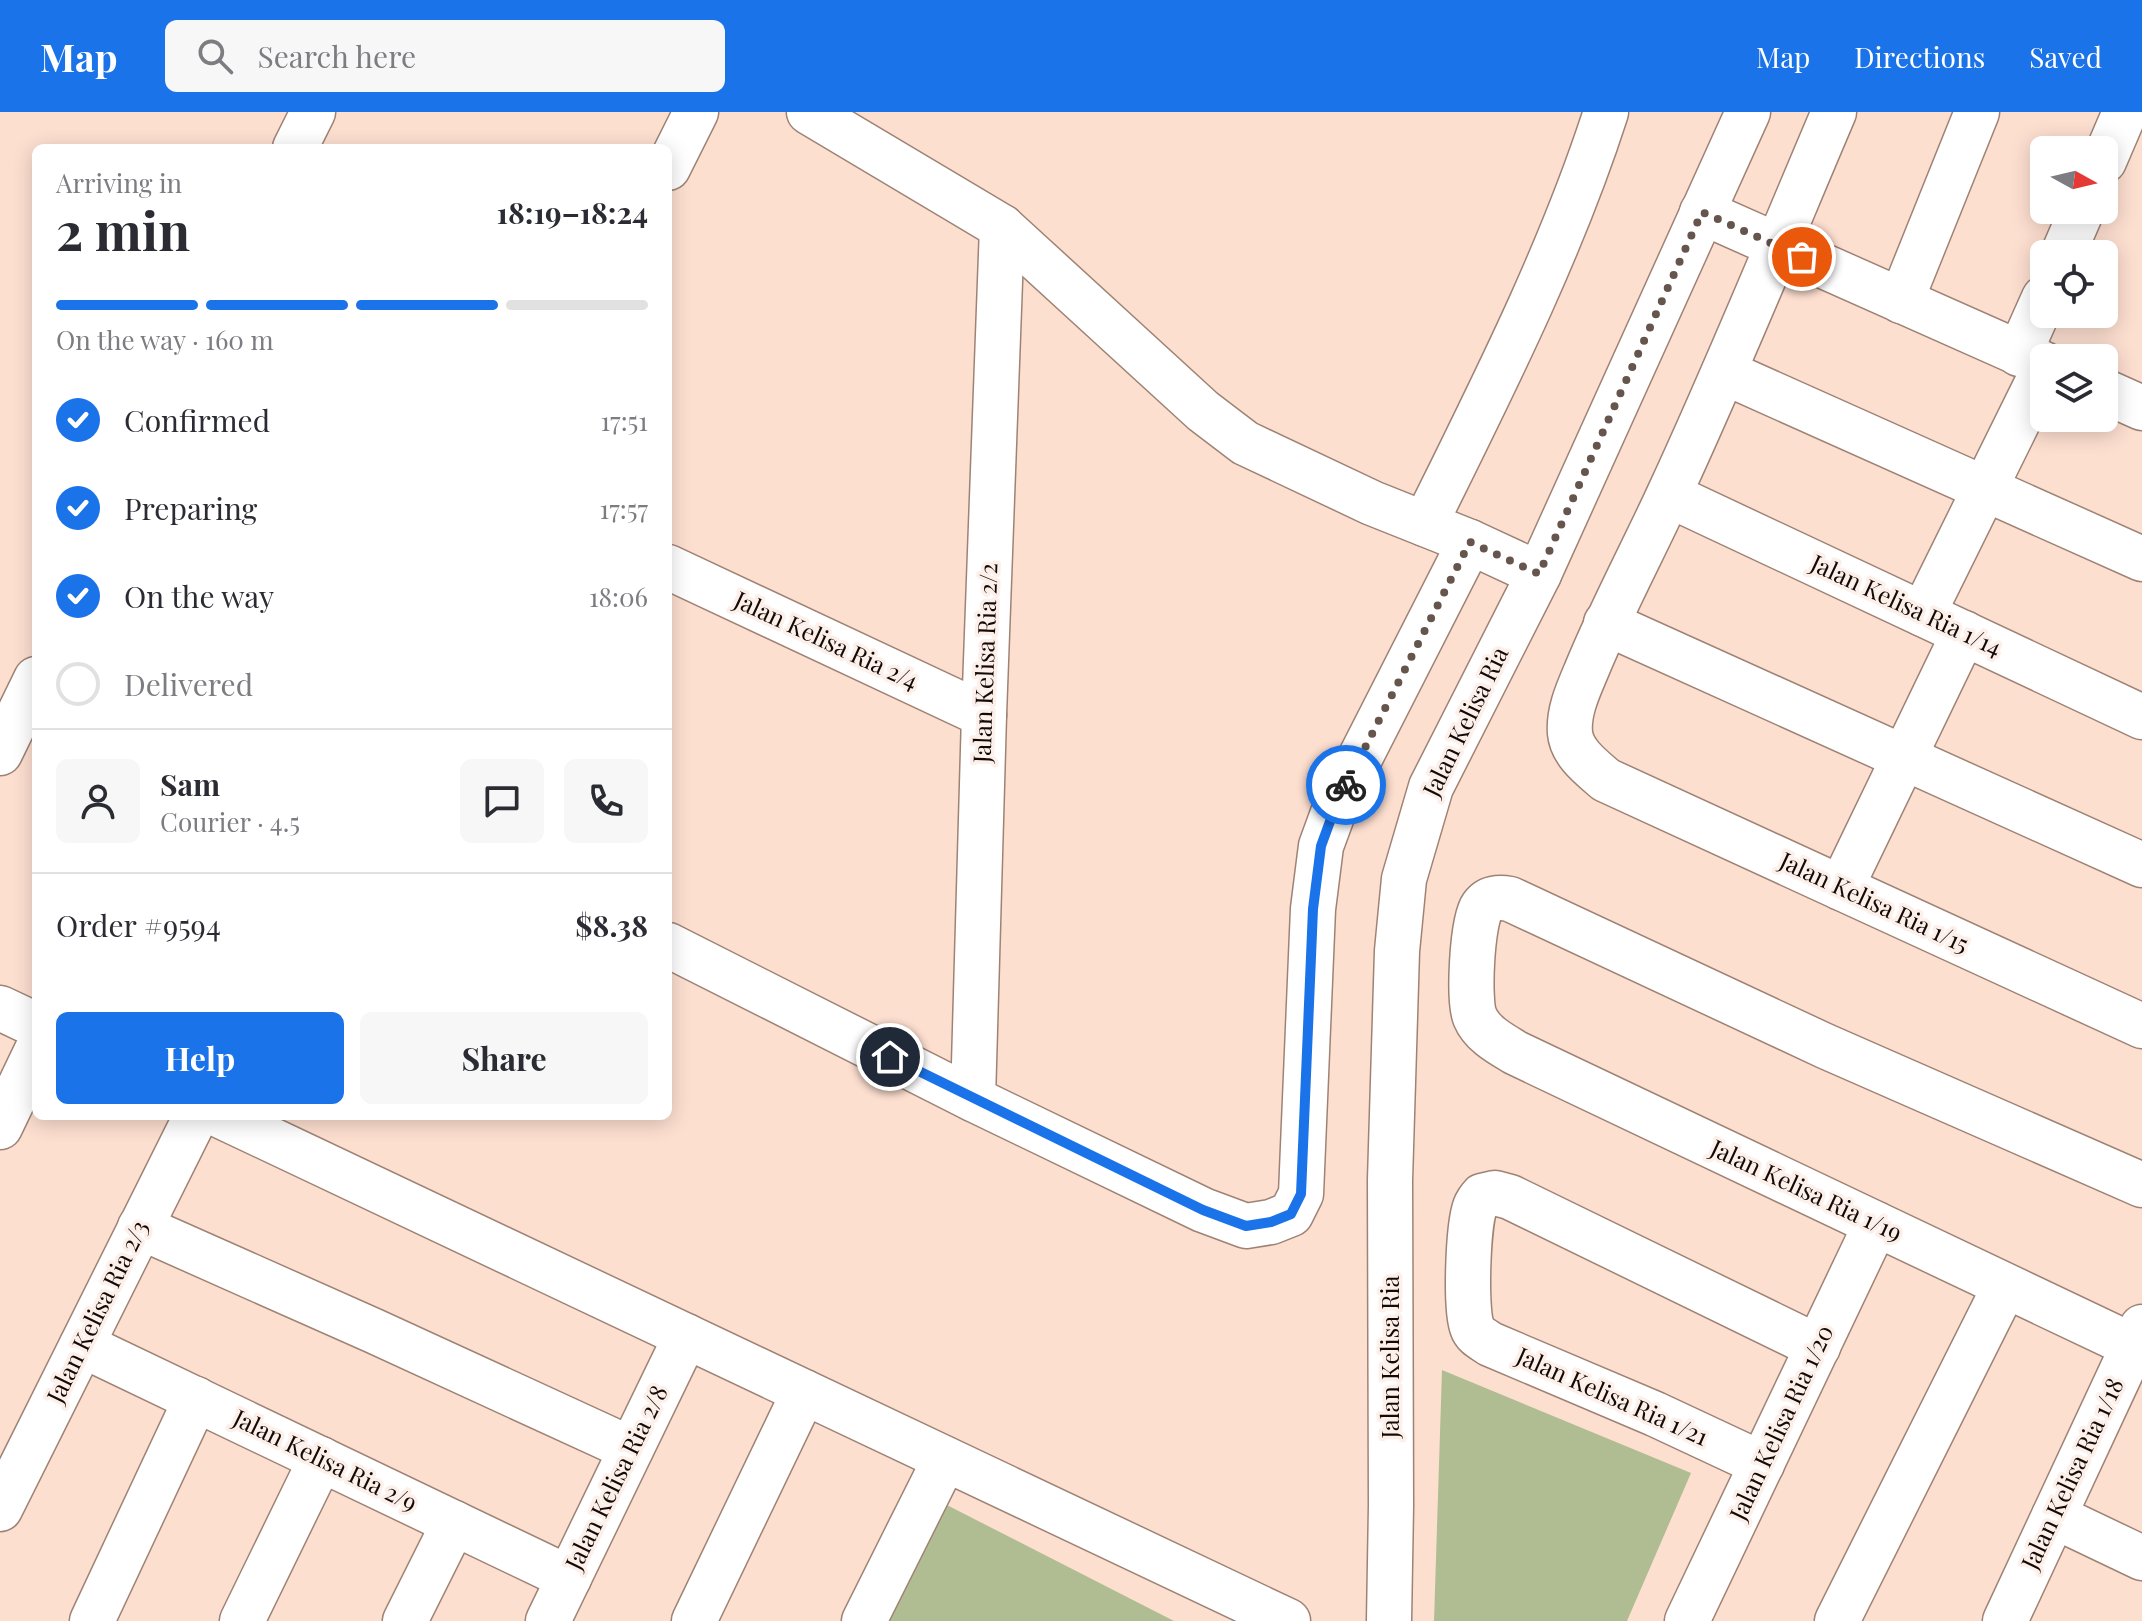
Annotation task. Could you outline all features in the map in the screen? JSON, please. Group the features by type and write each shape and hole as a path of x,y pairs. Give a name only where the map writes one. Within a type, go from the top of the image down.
{"street":[{"path":"297,144 313,112"},
{"path":"672,160 696,112"},
{"path":"809,112 1002,227 1203,411 1245,443 1372,503 1470,542 1539,574"},
{"path":"1425,524 1513,346 1591,159 1606,112"},
{"name":"Jalan Kelisa Ria","path":"1389,1621 1390,1180 1397,951 1404,879 1431,787 1539,574 1748,112"},
{"name":"Jalan Kelisa Ria 1/15","path":"1834,112 1724,372 1669,495 1606,623 1576,696 1570,734 1574,748 1606,780 2142,1026"},
{"path":"1901,301 1977,112"},
{"path":"2115,136 2125,112"},
{"path":"1702,212 2030,359"},
{"name":"Jalan Kelisa Ria 2/2","path":"973,1099 1002,227"},
{"path":"1724,372 2142,559"},
{"path":"1923,614 1985,488 2030,377"},
{"path":"2118,397 2142,408"},
{"name":"Jalan Kelisa Ria 1/14","path":"1669,495 2142,717"},
{"path":"672,947 973,1099 1203,1210 1246,1226 1271,1222 1291,1214 1301,1194 1313,909 1321,846 1336,805 1470,542"},
{"name":"Jalan Kelisa Ria 2/4","path":"672,569 984,715"},
{"path":"1606,623 2142,865"},
{"path":"1841,888 1964,633"},
{"path":"0,753 32,687"},
{"name":"Jalan Kelisa Ria 1/19","path":"2138,1336 2005,1286 1516,1053 1482,1029 1475,1019 1472,1007 1474,935 1479,914 1484,904 1497,897 1510,899 1825,1046 2142,1185"},
{"path":"0,1008 32,1023"},
{"path":"0,1127 32,1060"},
{"name":"Jalan Kelisa Ria 2/3","path":"0,1509 194,1120"},
{"path":"229,1120 1288,1621"},
{"name":"Jalan Kelisa Ria 1/21","path":"1762,1464 1478,1336 1472,1329 1469,1302 1475,1205 1482,1196 1495,1193 1510,1197 1818,1347"},
{"name":"Jalan Kelisa Ria 1/20","path":"1687,1621 1876,1224"},
{"path":"140,1227 631,1449"},
{"path":"1837,1621 2005,1286"},
{"name":"Jalan Kelisa Ria 2/8","path":"548,1621 686,1336"},
{"name":"Jalan Kelisa Ria 1/18","path":"2005,1621 2138,1336"},
{"name":"Jalan Kelisa Ria 2/9","path":"82,1345 569,1578"},
{"path":"694,1621 804,1392"},
{"path":"92,1621 196,1399"},
{"path":"242,1621 321,1459"},
{"path":"864,1621 945,1459"},
{"path":"2054,1516 2142,1558"},
{"path":"405,1621 454,1523"}],"green space":[{"path":"1442,1370 1691,1473 1627,1621 1434,1621"},
{"path":"941,1502 1174,1621 880,1621"}],"way so far":[{"path":"1346,785 1470,542 1539,574 1702,212 1802,257"}],"route":[{"path":"890,1057 1203,1210 1246,1226 1271,1222 1291,1214 1301,1194 1313,909 1321,846 1346,785"}]}
